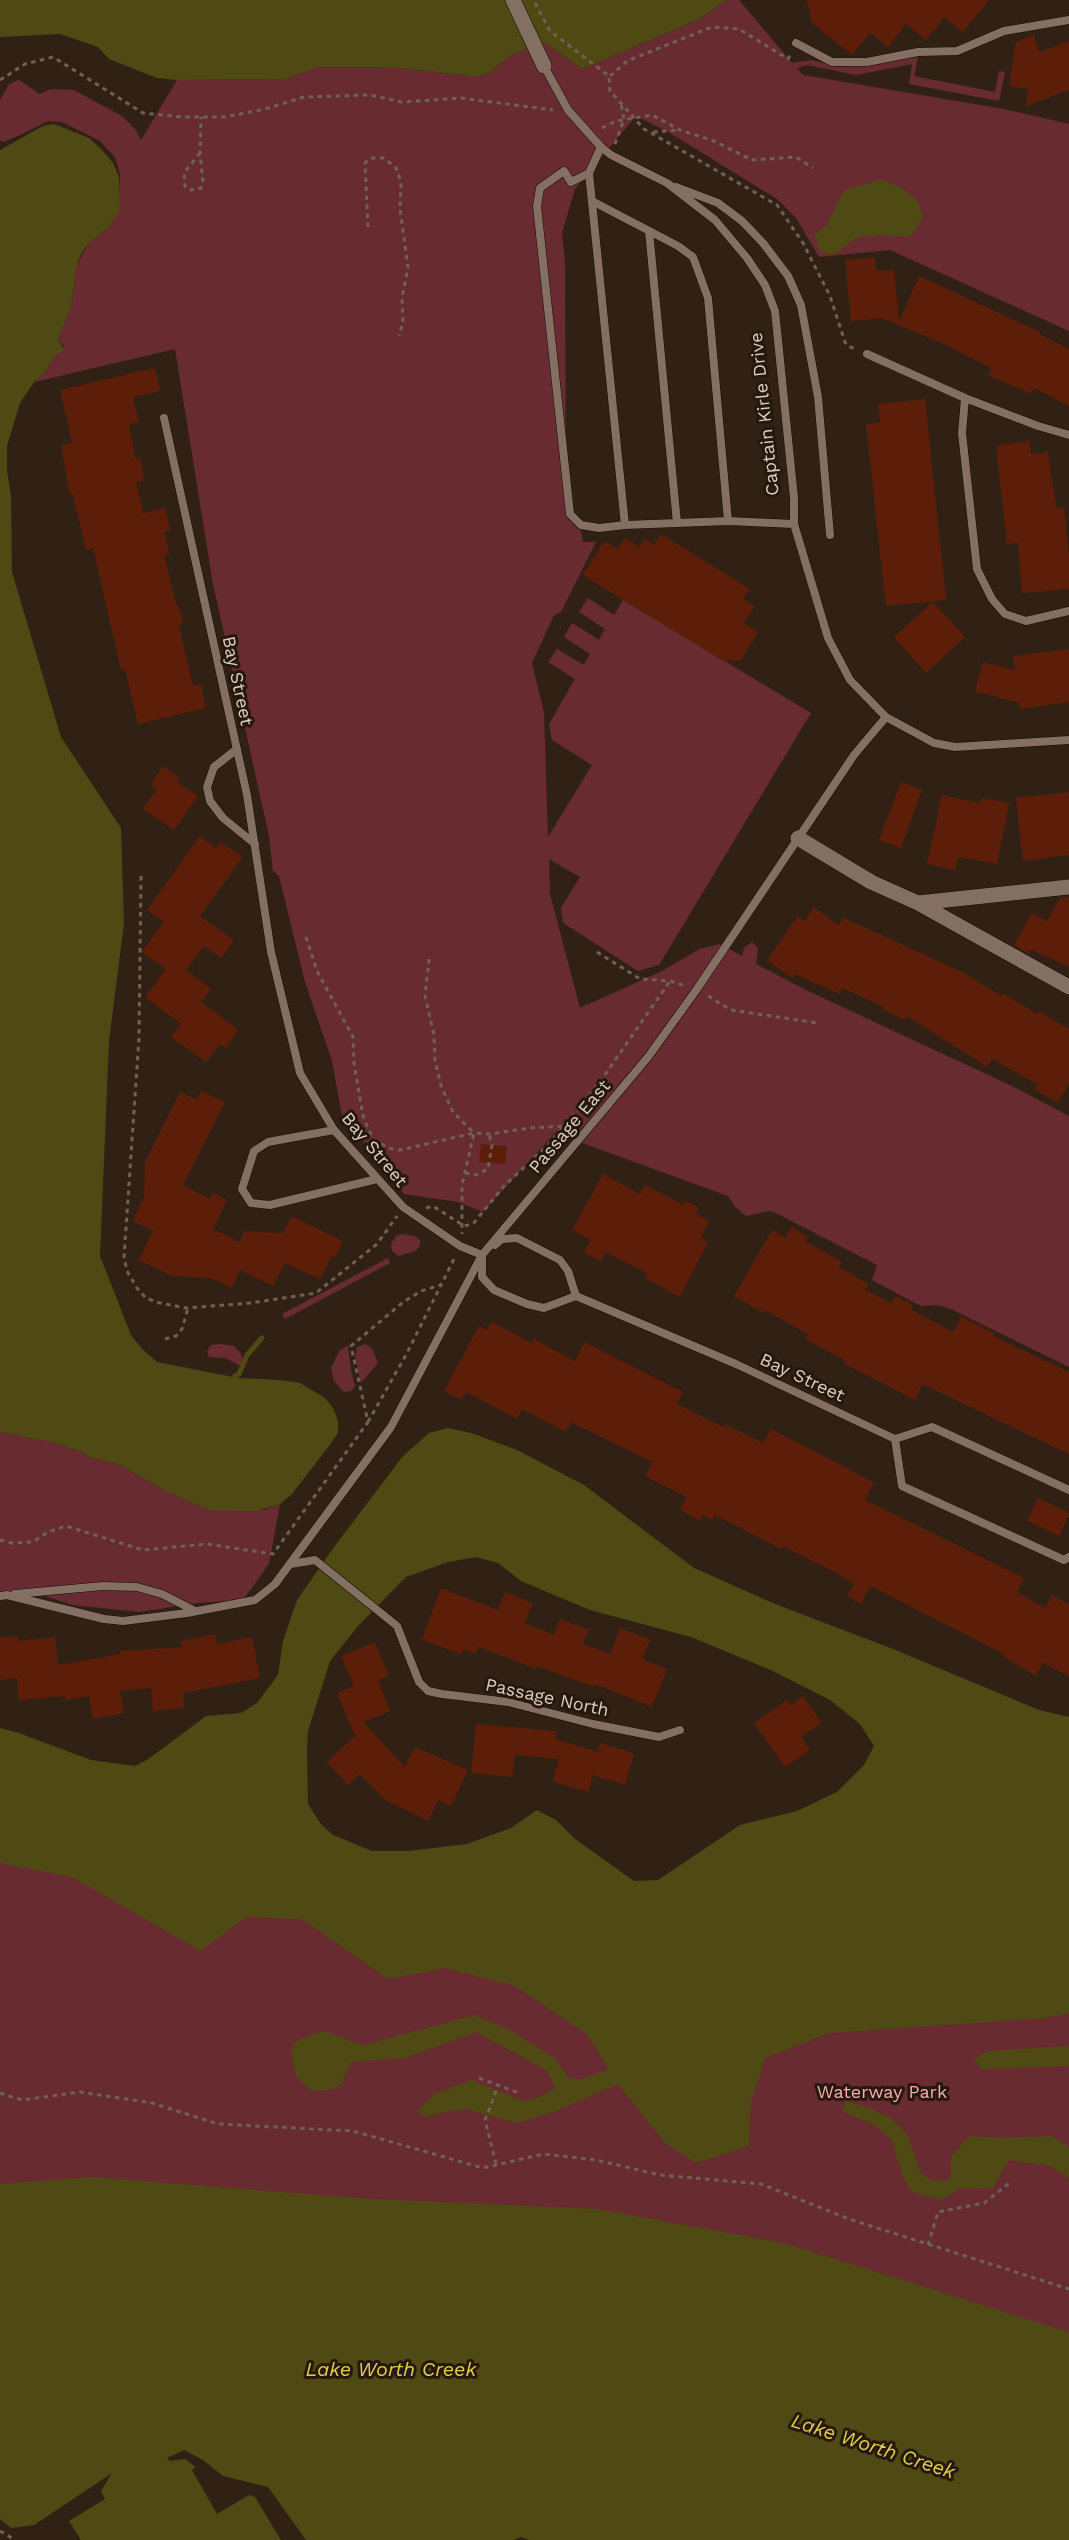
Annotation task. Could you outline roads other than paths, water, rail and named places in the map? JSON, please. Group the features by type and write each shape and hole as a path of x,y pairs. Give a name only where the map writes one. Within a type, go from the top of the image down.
{"street":[{"name":"Captain Kirle Drive","path":"513,0 544,66"},
{"path":"798,838 871,882 918,903 1069,987"},
{"path":"918,903 1069,886"}],"lane":[{"path":"796,43 832,62 867,62 918,52 957,51 1004,31 1069,20"},
{"name":"Captain Kirle Drive","path":"544,66 568,110 601,147 611,155 667,183 715,220 747,258 765,285 775,311 794,498 794,524 828,638 850,680 886,717 934,743 955,747 1069,740"},
{"path":"601,147 589,173 625,525"},
{"path":"589,173 571,182 564,171 540,188 537,206 570,514 580,525 599,528 728,521 794,524"},
{"path":"667,183 717,203 742,221 763,243 788,276 801,305 811,350 818,397 830,535"},
{"path":"592,201 678,246 693,257 708,298 728,521"},
{"path":"649,231 677,523"},
{"path":"867,354 966,398 1038,426 1069,435"},
{"path":"966,398 962,433 977,569 992,599 1005,614 1026,621 1069,611"},
{"name":"Bay Street","path":"164,418 237,749 255,844 271,952 300,1073 334,1130 403,1207 460,1246 482,1255"},
{"name":"Passage East","path":"4,1595 114,1621 195,1611 255,1600 275,1584 391,1427 482,1255 648,1057 697,989 854,755 886,717"},
{"path":"237,749 214,767 207,788 210,801 223,818 255,844"},
{"path":"334,1130 268,1142 254,1151 242,1189 251,1203 270,1205 377,1179"},
{"path":"517,1238 560,1260 568,1271 576,1296 544,1308 527,1304 494,1290 482,1277 482,1255 502,1239 517,1238"},
{"name":"Bay Street","path":"576,1296 736,1364 895,1439"},
{"path":"1069,1490 932,1427 895,1439 902,1486 1064,1560 1069,1557"},
{"name":"Passage North","path":"291,1564 315,1560 397,1626 419,1682 428,1690 442,1694 508,1702 593,1724 659,1737 680,1730"},
{"path":"4,1595 103,1586 137,1587 162,1594 195,1611"}],"water":[{"path":"0,0 726,0 700,19 582,69 544,42 511,55 489,73 478,77 401,68 319,67 284,79 177,80 157,78 109,59 98,47 60,34 0,37"},
{"path":"54,124 89,138 102,150 113,163 119,177 120,198 119,212 108,228 87,245 81,254 77,265 71,308 58,339 64,350 55,356 20,403 7,446 7,471 11,496 12,572 61,737 121,828 124,923 109,1041 100,1256 131,1335 157,1362 238,1378 300,1383 325,1398 333,1408 338,1421 338,1433 329,1446 291,1495 280,1504 257,1511 208,1510 165,1491 119,1464 90,1457 62,1444 0,1432 0,150 43,126"},
{"path":"880,180 897,185 917,200 923,215 914,233 907,237 879,235 856,238 835,254 827,254 819,249 815,234 827,225 844,190"},
{"path":"448,1428 471,1433 517,1450 584,1485 694,1568 775,1604 893,1649 1039,1710 1069,1717 1069,2013 1045,2018 829,2033 765,2058 750,2107 749,2146 696,2163 665,2143 618,2084 558,2110 517,2123 466,2109 425,2116 417,2112 434,2094 472,2080 523,2101 539,2097 556,2088 546,2070 476,2032 405,2058 351,2062 341,2084 331,2090 312,2091 296,2077 291,2052 294,2043 302,2038 325,2031 363,2045 475,2015 508,2029 555,2058 568,2077 580,2080 608,2069 588,2035 515,1986 445,1968 388,1979 302,1919 246,1917 201,1951 72,1877 0,1863 0,1728 91,1760 135,1766 147,1760 206,1716 241,1713 257,1703 278,1675 283,1641 297,1600 403,1456 429,1433","holes":["476,1557 498,1563 521,1581 590,1610 691,1637 773,1671 830,1700 860,1724 874,1746 864,1765 837,1792 797,1811 740,1825 658,1880 634,1881 575,1839 556,1820 537,1810 511,1828 467,1844 408,1851 372,1851 333,1835 321,1824 308,1804 307,1751 308,1731 330,1661 358,1626 406,1577 448,1562"]},
{"path":"1069,2046 1069,2066 981,2069 973,2059 988,2051"},
{"path":"845,2101 864,2106 891,2118 908,2135 920,2172 933,2181 950,2180 951,2157 969,2136 1000,2138 1051,2136 1069,2147 1069,2178 1051,2166 1009,2160 993,2188 959,2189 941,2200 912,2192 903,2178 892,2140 873,2124 843,2112"},
{"name":"Lake Worth Creek","path":"91,2177 371,2199 598,2209 784,2243 1069,2332 1069,2540 530,2540 521,2537 513,2540 306,2540 268,2487 223,2476 203,2460 184,2450 167,2458 170,2461 185,2459 196,2467 192,2470 217,2514 249,2495 255,2497 281,2540 81,2540 69,2521 105,2499 101,2491 112,2473 34,2525 11,2528 0,2519 0,2184"}],"waterway":[{"path":"235,1376 239,1374 247,1355 262,1338"}],"park label":[{"name":"Waterway Park","path":"882,2093"}]}
